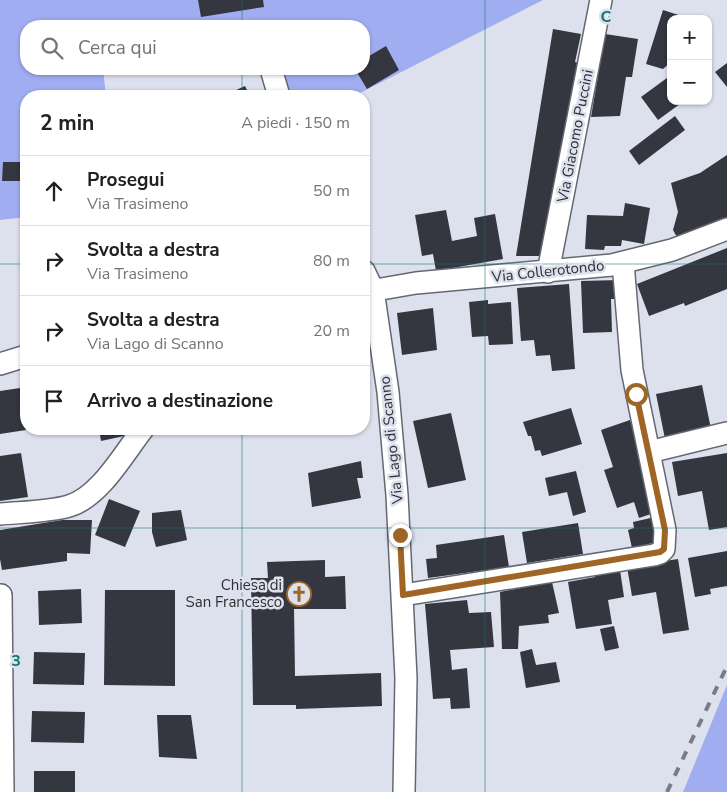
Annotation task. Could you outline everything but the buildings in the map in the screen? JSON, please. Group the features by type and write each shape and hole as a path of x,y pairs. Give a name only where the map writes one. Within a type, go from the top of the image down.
{"street":[{"name":"Via Giacomo Puccini","path":"548,272 601,0"},
{"path":"273,75 277,90"},
{"name":"Via Collerotondo","path":"370,291 416,283 548,272 623,263 687,245 727,229"},
{"path":"403,595 660,552 664,549 665,530 630,360 623,263"},
{"name":"Via Lago di Scanno","path":"370,301 388,392 393,448 403,595 406,678 404,792"},
{"path":"0,364 20,358"},
{"path":"649,452 727,433"},
{"path":"0,514 62,508 81,500 96,489 138,435"},
{"path":"1,595 3,792"}],"shaded area":[{"path":"0,0 543,0 366,90 289,90 284,75 370,75 370,20 20,20 20,75 104,75 105,90 20,90 20,218 0,220"},
{"path":"727,685 727,792 683,792"}],"railway":[{"path":"667,792 727,666"}],"place":[{"name":"Chiesa di San Francesco","path":"299,594"}],"route":[{"path":"400,535 403,595 654,555 660,552 664,549 666,542 665,530 636,394"}]}
